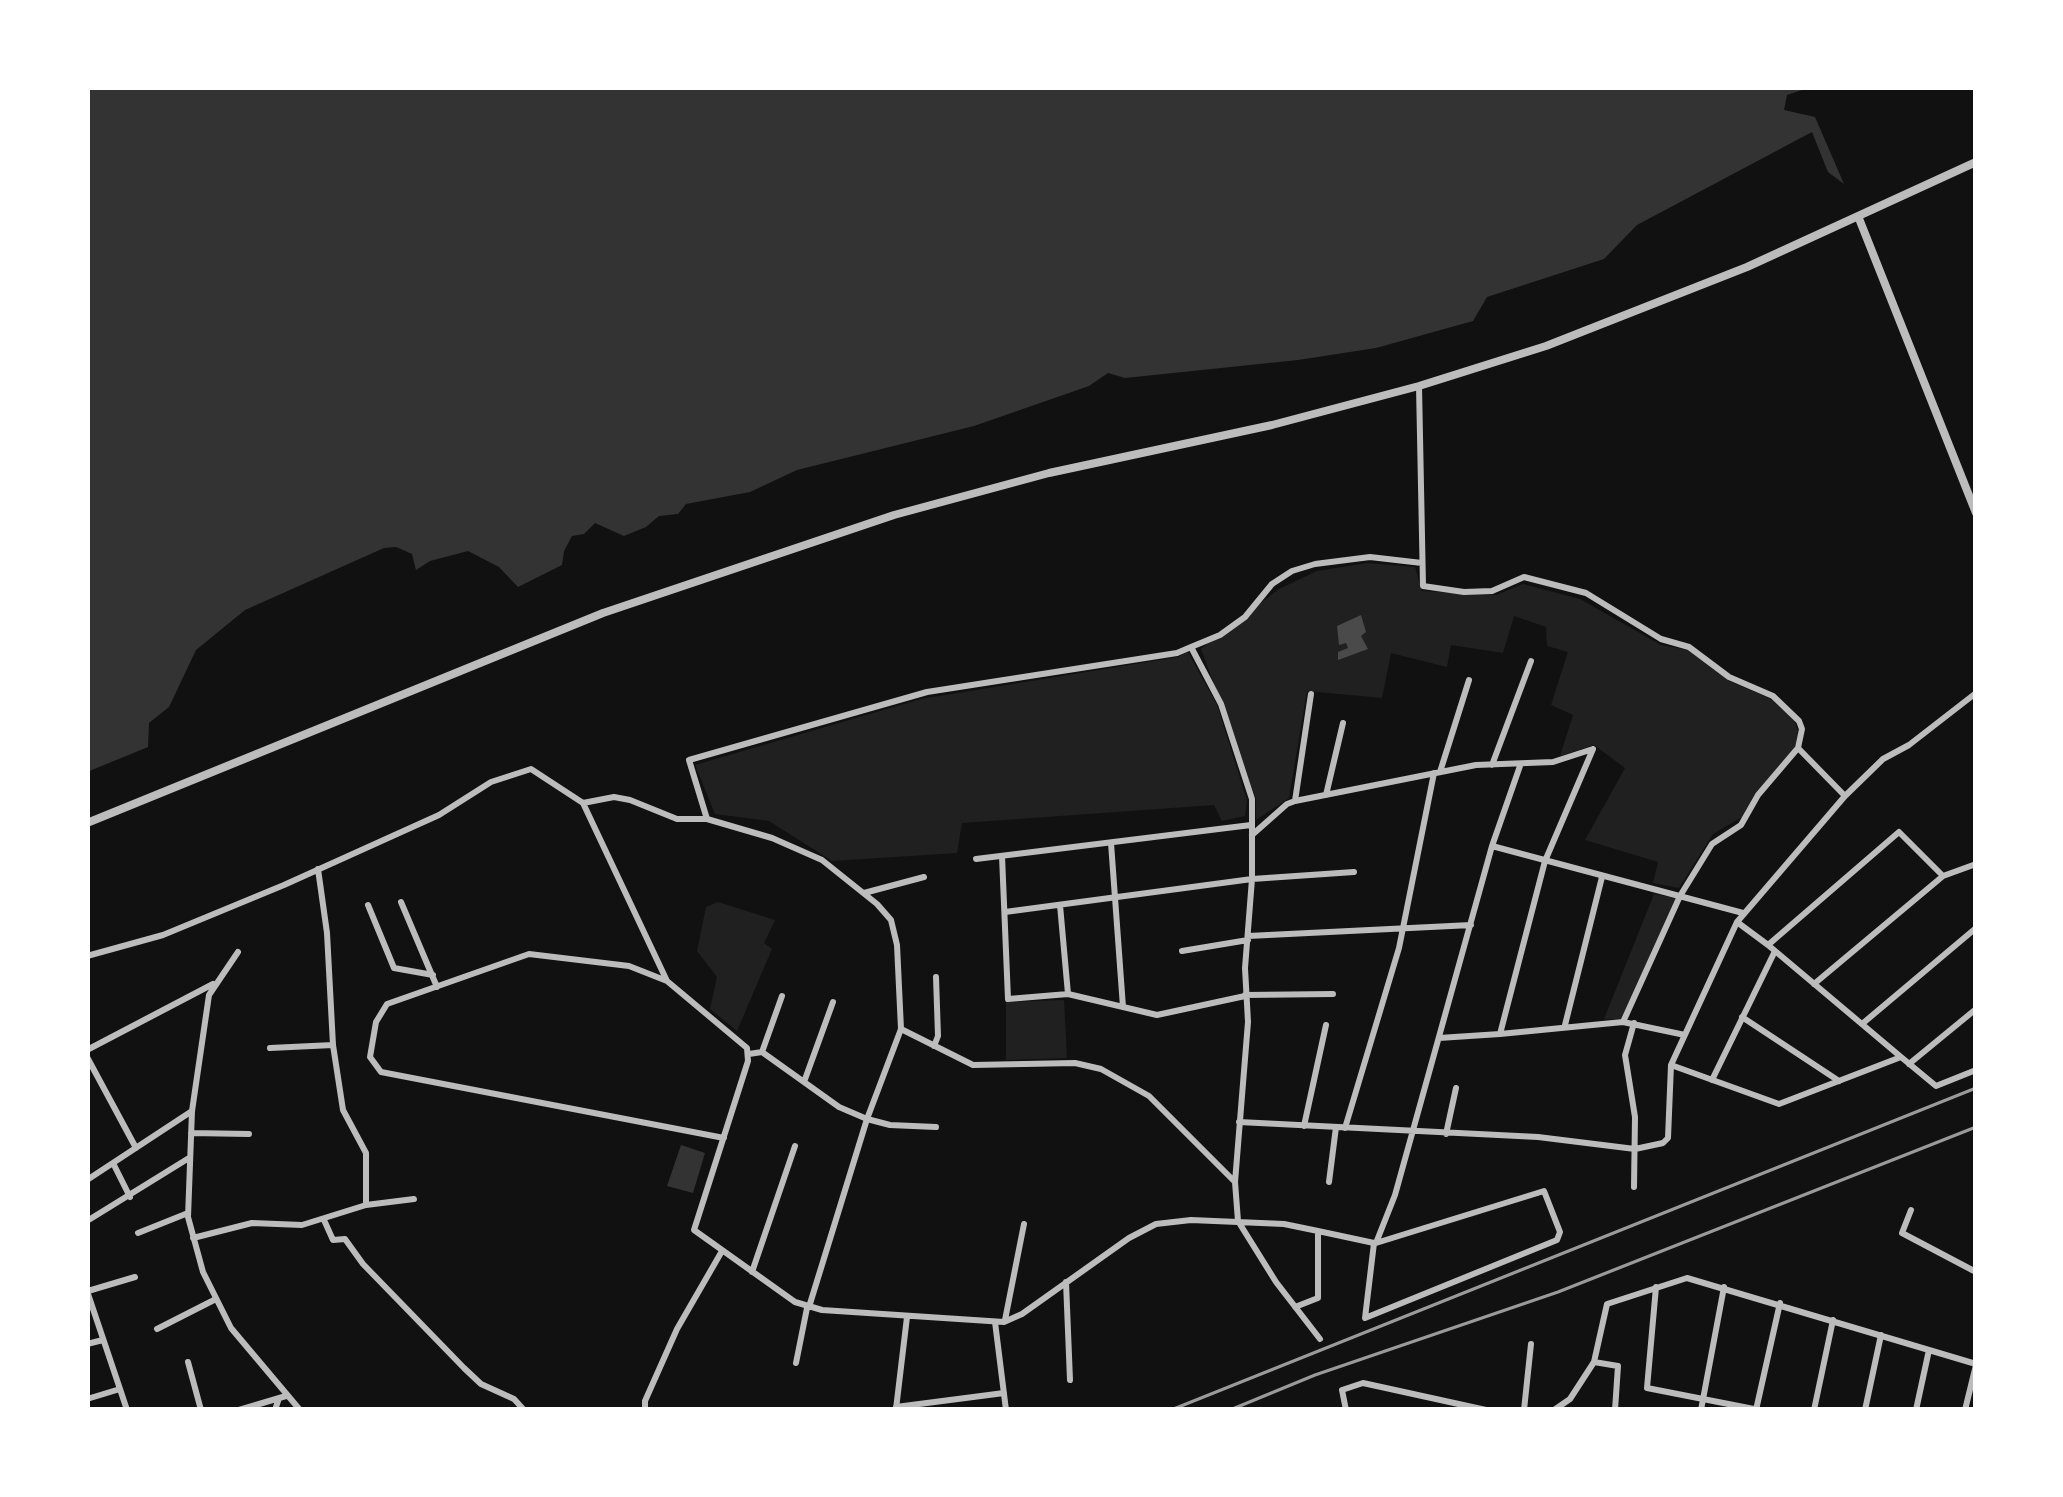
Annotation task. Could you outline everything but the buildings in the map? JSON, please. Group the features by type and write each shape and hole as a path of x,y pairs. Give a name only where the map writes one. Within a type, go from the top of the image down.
{"street":[{"path":"87,823 603,613 894,515 1049,473 1272,425 1419,386 1626,317 1976,162"},
{"path":"1858,216 1976,513"},
{"path":"1419,386 1424,586 1492,591 1524,577 1586,593 1661,639 1689,647 1730,677 1773,696 1802,728 1798,748 1758,795 1741,825 1712,844 1680,896 1623,1022"},
{"path":"707,819 689,760 927,692 1177,653 1220,635 1245,617 1272,584 1315,563 1370,557 1422,563"},
{"path":"1191,647 1238,750 1252,800 1248,1022 1235,1182 1238,1221 1320,1339"},
{"path":"1492,764 1531,662"},
{"path":"1329,1183 1341,1128 1389,986 1437,772 1469,680"},
{"path":"1239,1122 1538,1137 1635,1149 1657,1146 1668,1138 1671,1065 1737,922 1845,796 1883,759 1909,746 1976,693"},
{"path":"1295,801 1311,694"},
{"path":"1326,795 1343,723"},
{"path":"1798,748 1845,796"},
{"path":"1252,835 1295,801 1437,772 1553,762 1593,749 1545,861 1500,1034"},
{"path":"724,1138 377,1070 370,1057 382,1009 529,954 629,966 667,980 744,1044 749,1054 724,1138 694,1230 778,1292 808,1307 1000,1322 1022,1314 1104,1253 1156,1224 1238,1221 1375,1243 1544,1191 1560,1232 1557,1240 1365,1318 1375,1243 1395,1195 1492,846 1520,766"},
{"path":"87,956 163,935 402,833 491,782 527,769 583,803 667,980"},
{"path":"583,803 622,798 677,820 707,819 797,847 822,860 891,920 897,945 901,1029 867,1119 808,1307 796,1363"},
{"path":"976,859 1251,825"},
{"path":"1712,1080 1771,948 1899,832 1943,877"},
{"path":"1112,843 1123,1007"},
{"path":"1492,846 1744,913"},
{"path":"1002,856 1008,999 1067,994 1157,1015 1245,995 1334,994"},
{"path":"1814,984 1943,877 1976,864"},
{"path":"318,869 333,1045 343,1110 366,1153 366,1205"},
{"path":"1005,912 1252,879 1354,872"},
{"path":"864,893 924,877"},
{"path":"1564,1026 1602,877"},
{"path":"401,902 437,987"},
{"path":"1060,904 1067,994"},
{"path":"368,905 394,968 433,975"},
{"path":"1737,922 1936,1086 1976,1070"},
{"path":"1182,951 1248,938 1471,925"},
{"path":"1862,1024 1976,928"},
{"path":"136,1148 87,1053 213,984 238,952"},
{"path":"934,1046 938,1036 936,977"},
{"path":"213,984 192,1111 188,1213 193,1238 215,1299 239,1339 282,1397 300,1410"},
{"path":"762,1052 782,996"},
{"path":"804,1082 833,1002"},
{"path":"1909,1064 1976,1009"},
{"path":"1742,1017 1839,1081"},
{"path":"1439,1038 1623,1022 1685,1035"},
{"path":"1634,1023 1625,1055 1631,1075 1634,1187"},
{"path":"1304,1126 1326,1025"},
{"path":"901,1029 973,1065 1075,1063 1101,1069 1149,1096 1235,1182"},
{"path":"270,1048 333,1045"},
{"path":"749,1054 762,1052 839,1107 867,1119 936,1127"},
{"path":"1671,1065 1779,1104 1901,1058"},
{"path":"1445,1134 1456,1088"},
{"path":"87,1180 192,1111"},
{"path":"191,1133 249,1134"},
{"path":"752,1272 795,1146"},
{"path":"87,1221 190,1158"},
{"path":"113,1163 130,1197"},
{"path":"193,1238 251,1222 302,1225 366,1205 414,1199"},
{"path":"1911,1210 1902,1234 1976,1272"},
{"path":"138,1233 188,1213"},
{"path":"324,1220 333,1240 345,1239 363,1264 464,1368 524,1410"},
{"path":"1006,1410 1000,1322 1024,1224"},
{"path":"1295,1307 1318,1298 1318,1231"},
{"path":"645,1410 677,1329 722,1251"},
{"path":"127,1410 88,1291 135,1277"},
{"path":"1553,1410 1570,1399 1594,1362 1607,1304 1687,1278 1976,1365 1965,1410"},
{"path":"1066,1281 1070,1381"},
{"path":"1656,1287 1647,1388 1757,1410 1780,1303"},
{"path":"1701,1410 1724,1287"},
{"path":"157,1328 215,1299"},
{"path":"908,1317 896,1408 1004,1394"},
{"path":"1814,1410 1832,1319"},
{"path":"1865,1410 1881,1335"},
{"path":"87,1344 103,1340"},
{"path":"1524,1410 1531,1344"},
{"path":"1916,1410 1929,1350"},
{"path":"188,1362 201,1410"},
{"path":"1594,1362 1618,1366 1615,1410"},
{"path":"1346,1410 1342,1390 1363,1383 1443,1406 1486,1410"},
{"path":"87,1399 120,1389"},
{"path":"239,1410 282,1397"},
{"path":"275,1410 282,1397"}],"shaded area":[{"path":"87,87 1811,87 1787,95 1784,110 1815,117 1844,184 1828,172 1812,132 1637,225 1604,259 1487,297 1473,321 1376,348 1298,360 1125,378 1108,373 1089,386 974,426 797,470 750,492 686,504 678,514 659,516 624,536 595,523 584,534 572,536 562,565 518,587 499,567 468,551 430,561 416,570 412,554 384,548 245,610 196,650 169,707 149,723 148,747 87,772"},
{"path":"1367,563 1415,567 1422,591 1496,595 1523,584 1580,599 1661,645 1688,650 1729,681 1771,699 1794,720 1798,731 1795,748 1754,795 1742,817 1713,834 1679,888 1653,883 1658,862 1585,840 1625,768 1594,745 1560,756 1573,715 1551,705 1568,652 1547,646 1546,627 1514,616 1503,653 1451,645 1447,667 1391,653 1382,698 1307,691 1289,798 1256,820 1256,799 1201,649 1279,589 1317,571"},
{"path":"1188,652 1217,705 1247,800 1245,816 1222,821 1214,805 962,823 957,853 832,861 769,821 715,814 695,765 921,699"},
{"path":"1654,894 1676,898 1621,1019 1604,1019"},
{"path":"718,902 775,920 764,943 772,949 737,1031 710,1009 717,977 697,951 706,907"},
{"path":"1064,1000 1067,1058 1006,1060 1006,1002"},
{"path":"681,1145 705,1153 693,1193 667,1186"}],"railway":[{"path":"1171,1410 1976,1088"},
{"path":"1230,1410 1315,1375 1558,1292 1976,1127"}]}
